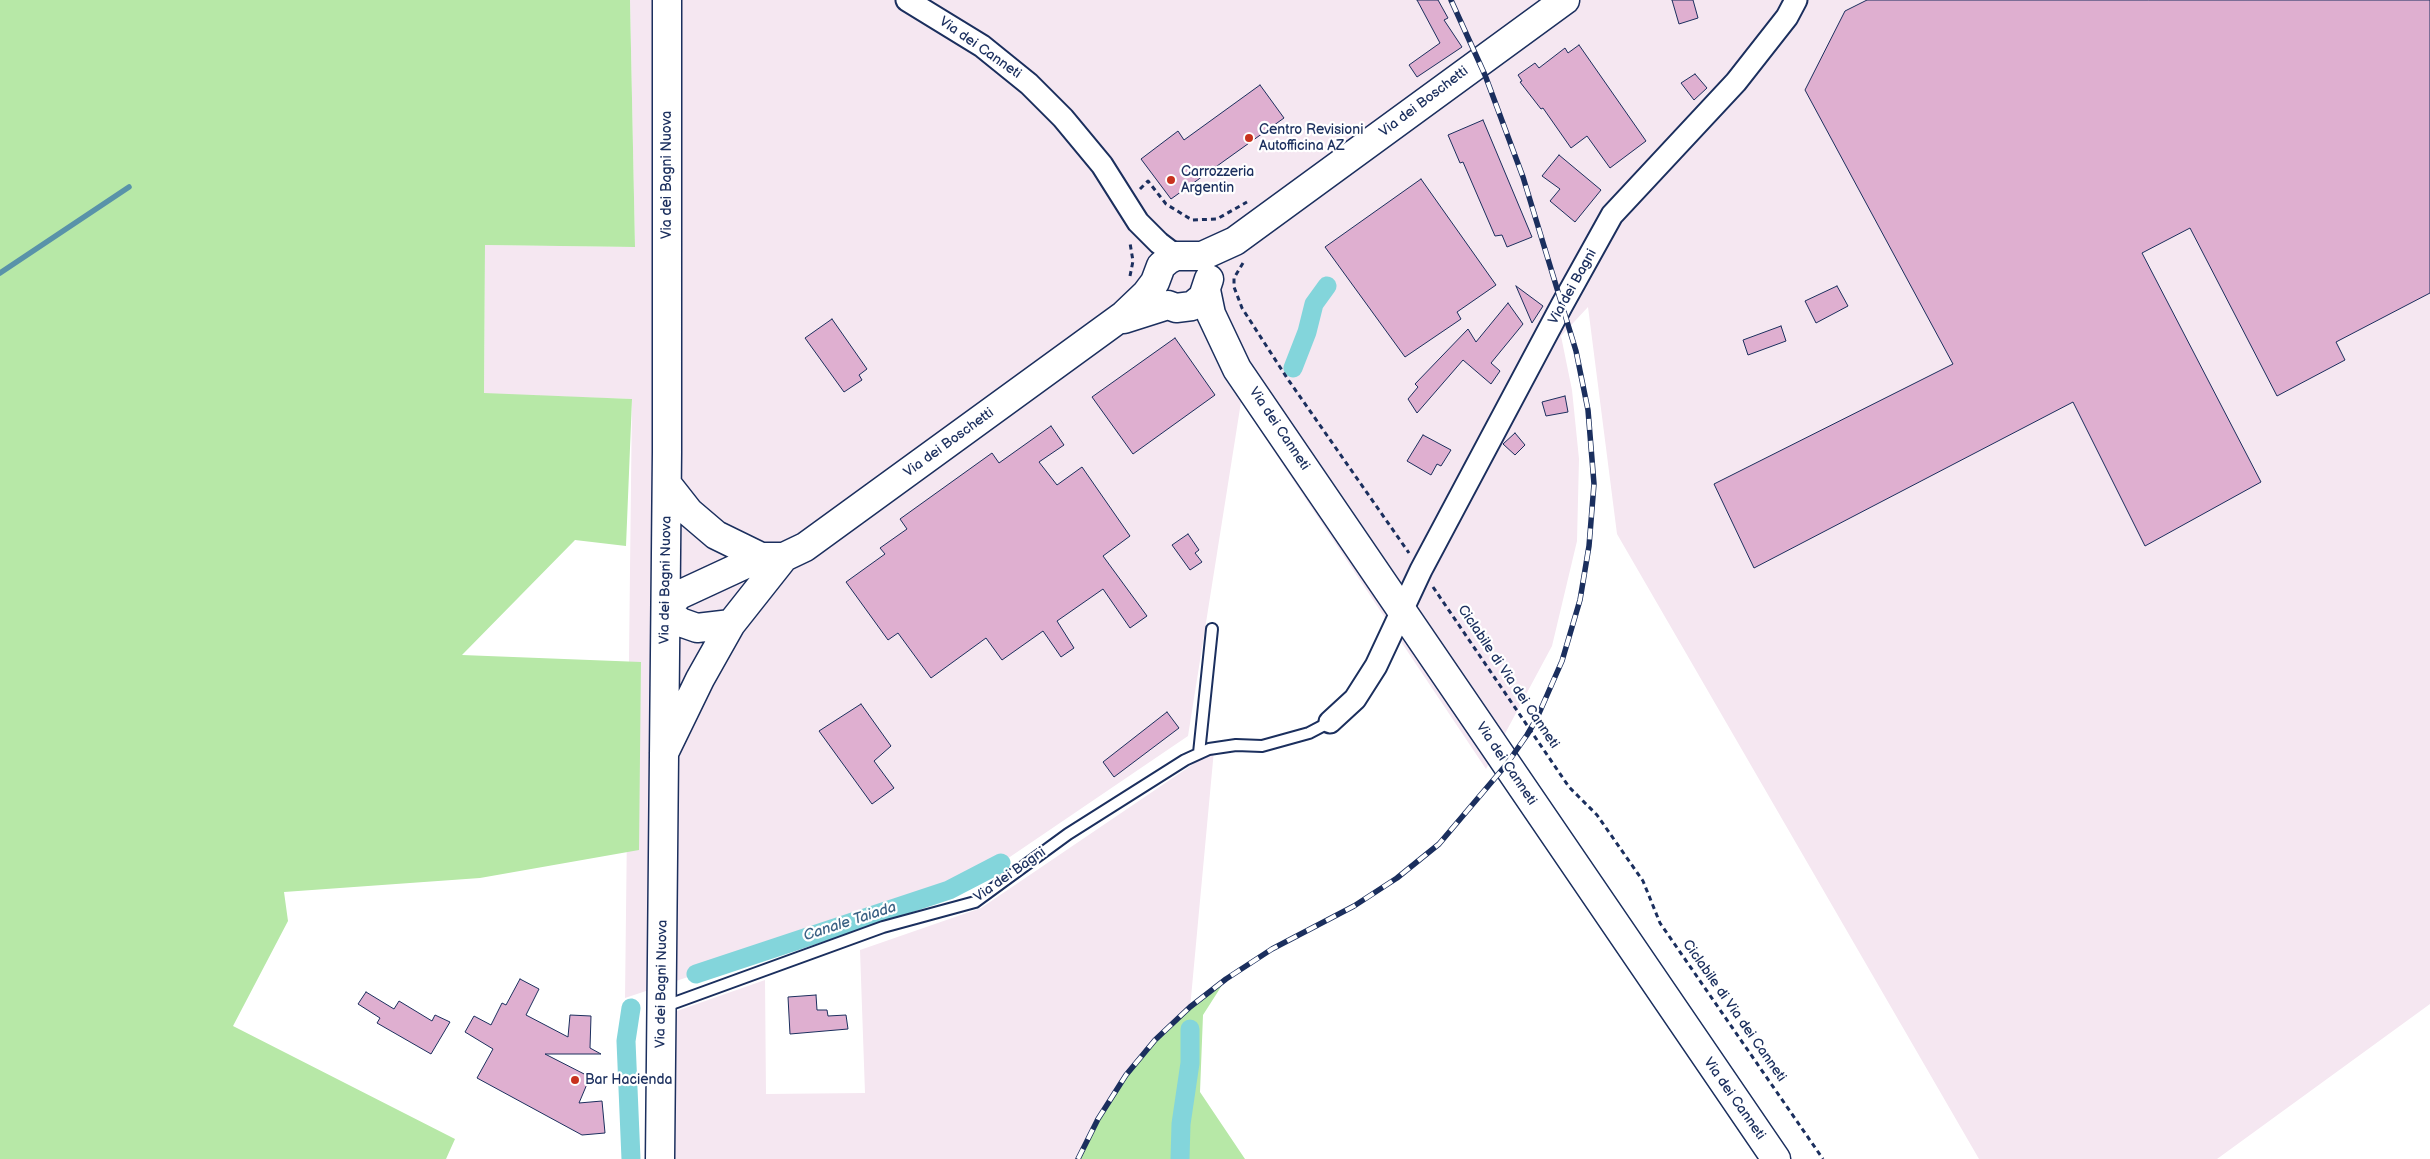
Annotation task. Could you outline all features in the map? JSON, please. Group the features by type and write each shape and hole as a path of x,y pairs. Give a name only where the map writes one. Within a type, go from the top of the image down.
{"street":[{"name":"Via dei Bagni Nuova","path":"660,1159 667,484 667,0"},
{"name":"Via dei Canneti","path":"908,0 982,46 1029,84 1063,118 1102,165 1124,204 1134,231 1159,243 1171,280 1201,332 1237,369"},
{"name":"Via dei Boschetti","path":"666,609 680,595 813,542 1111,325 1202,256 1243,234 1565,0"},
{"name":"Via dei Bagni","path":"1330,722 1355,699 1376,666 1421,570 1612,215 1736,82 1787,17 1796,0"},
{"name":"Via dei Boschetti","path":"1171,280 1198,302 1207,286 1213,269 1243,234"},
{"name":"Via dei Canneti","path":"1171,280 1202,266 1213,319 1237,369 1403,610 1511,774 1776,1159"},
{"path":"667,484 689,512 716,535 773,557"},
{"name":"Via dei Boschetti","path":"664,753 700,680 731,624 773,557"},
{"path":"666,609 680,622 697,628 731,624"}],"lane":[{"path":"1199,753 1212,629"},
{"name":"Via dei Bagni","path":"662,1007 883,927 975,902 1068,834 1185,760 1209,749 1236,745 1262,746 1309,733 1330,722"}],"path":[{"path":"1124,204 1148,181 1166,204 1178,213 1192,220 1217,219 1243,234 1255,197"},
{"path":"1127,284 1133,261 1134,231"},
{"name":"Ciclabile di Via dei Canneti","path":"1243,234 1234,278 1234,287 1242,308 1287,378 1569,787 1597,815 1643,881 1660,923 1823,1159"}],"shaded area":[{"path":"630,0 2430,0 2430,1004 2217,1159 1979,1159 1617,534 1588,307 1561,336 1572,390 1579,459 1577,541 1552,646 1486,769 1241,402 1188,736 1001,863 949,890 625,998 632,399 484,394 485,245 635,247"},
{"path":"1214,750 1176,1159 674,1159 674,1012 765,980 766,1094 865,1093 860,950 981,908"}],"green space":[{"path":"0,0 630,0 635,247 485,245 484,393 632,399 626,546 575,540 462,655 641,662 639,850 480,878 284,892 288,921 233,1026 455,1139 446,1159 0,1159"},
{"path":"1226,979 1203,1015 1200,1092 1245,1159 1079,1159 1098,1119 1139,1058 1190,1007"}],"building":[{"path":"1417,0 1438,0 1448,18 1444,20 1462,47 1417,77 1409,65 1440,43"},
{"path":"1672,0 1693,0 1698,18 1679,24"},
{"path":"1867,0 2430,0 2430,293 2336,342 2345,360 2277,396 2190,228 2142,253 2261,482 2145,546 2073,402 1754,568 1714,484 1953,364 1805,90 1845,11"},
{"path":"1579,45 1646,141 1610,168 1587,136 1571,148 1543,108 1541,109 1520,82 1522,81 1518,75 1535,63 1539,68 1565,48 1568,53"},
{"path":"1695,74 1707,88 1694,100 1681,83"},
{"path":"1260,85 1284,118 1171,199 1141,159 1178,131 1184,140"},
{"path":"1483,120 1532,237 1507,247 1502,235 1495,236 1463,162 1460,163 1448,135"},
{"path":"1559,155 1601,190 1575,222 1550,201 1560,189 1542,176"},
{"path":"1421,179 1496,285 1457,312 1461,319 1405,357 1325,247"},
{"path":"1516,286 1543,306 1532,323"},
{"path":"1837,286 1848,306 1816,323 1805,301"},
{"path":"1508,303 1523,324 1491,363 1500,371 1491,384 1463,360 1417,413 1408,399 1418,387 1415,384 1468,329 1476,342"},
{"path":"832,319 867,369 859,375 862,380 844,392 805,338"},
{"path":"1781,326 1786,341 1748,355 1743,340"},
{"path":"1175,338 1215,395 1133,454 1092,397"},
{"path":"1565,396 1568,412 1546,416 1542,402"},
{"path":"1051,426 1064,445 1039,462 1057,485 1082,467 1130,536 1103,556 1147,616 1130,628 1103,589 1057,621 1074,648 1061,657 1043,631 1002,660 986,638 931,678 898,633 888,640 846,582 885,554 880,548 907,529 900,519 992,453 999,463"},
{"path":"1515,433 1525,445 1515,455 1503,444"},
{"path":"1423,435 1451,450 1441,466 1437,464 1431,475 1407,461"},
{"path":"1188,534 1199,550 1195,553 1202,562 1190,570 1172,545"},
{"path":"861,704 891,746 874,761 894,788 872,804 819,731"},
{"path":"1167,712 1179,728 1114,777 1103,762"},
{"path":"520,979 539,989 526,1015 568,1037 570,1015 591,1016 590,1048 601,1054 545,1054 590,1077 579,1103 602,1101 605,1133 582,1135 477,1078 493,1049 465,1032 474,1016 491,1025 502,1003 506,1005"},
{"path":"366,992 394,1009 399,1001 432,1021 435,1015 450,1022 431,1054 377,1023 380,1018 358,1004"},
{"path":"816,995 817,1010 827,1010 828,1016 846,1015 848,1029 790,1034 788,997"}],"waterway":[{"path":"0,273 129,187"},
{"path":"1293,368 1307,332 1314,304 1327,286"},
{"name":"Canale Taiada","path":"696,974 949,890 1001,863"},
{"name":"Canale Taiada","path":"631,1008 626,1041 631,1159"},
{"path":"1180,1159 1181,1124 1190,1063 1190,1029"}],"railway":[{"path":"1078,1159 1098,1119 1126,1075 1155,1040 1190,1007 1226,979 1272,949 1354,906 1397,878 1439,844 1506,765 1527,735 1537,718 1562,661 1580,600 1589,546 1594,484 1588,410 1576,351 1523,177 1485,75 1451,0"}],"place":[{"name":"Centro Revisioni Autofficina AZ","path":"1249,138"},
{"name":"Carrozzeria Argentin","path":"1171,180"},
{"name":"Bar Hacienda","path":"575,1080"}]}
